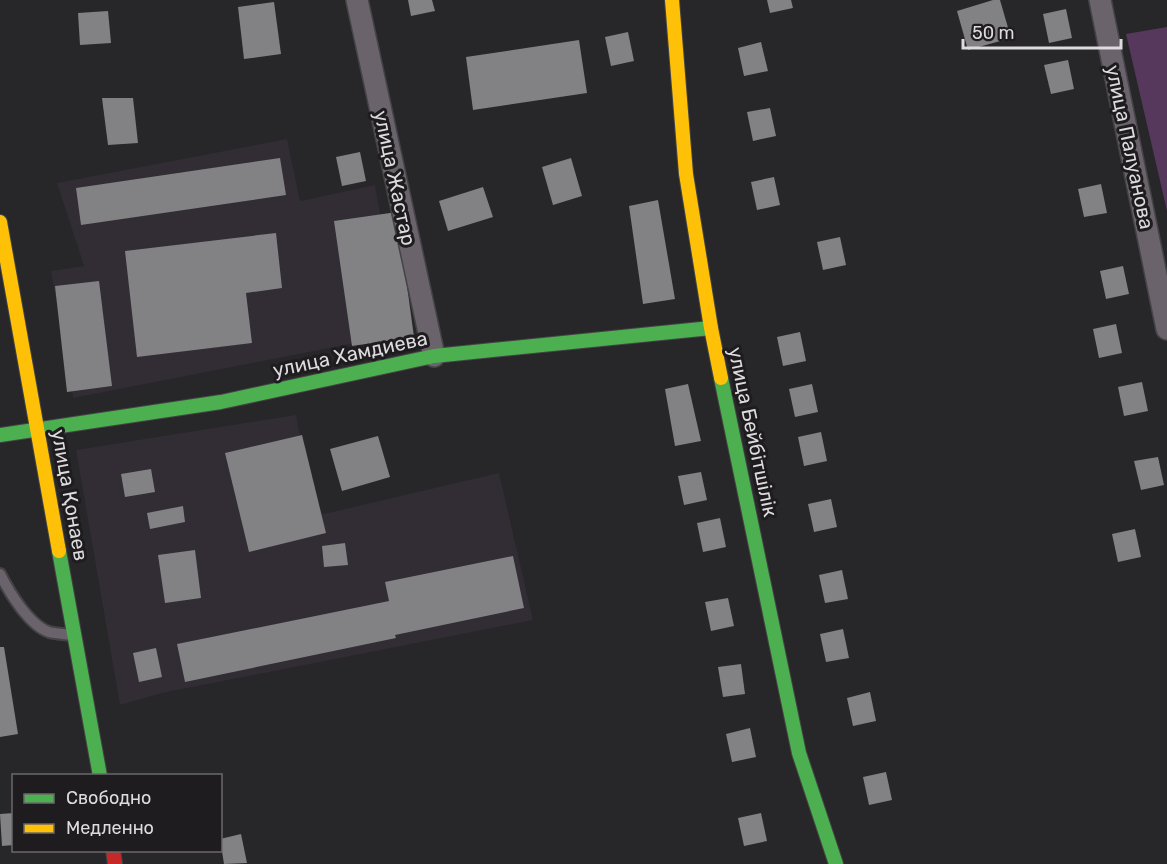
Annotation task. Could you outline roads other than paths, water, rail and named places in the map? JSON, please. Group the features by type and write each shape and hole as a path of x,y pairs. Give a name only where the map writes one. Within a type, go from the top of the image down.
{"street":[{"name":"улица Жастар","path":"357,0 434,356"},
{"name":"улица Бейбітшілік","path":"672,0 686,174 711,328 799,753 836,864"},
{"name":"улица Палуанова","path":"1100,0 1167,329"},
{"name":"улица Қонаев","path":"0,222 100,774"},
{"name":"улица Хамдиева","path":"0,435 221,402 434,356 711,328"}],"lane":[{"path":"0,574 5,585 29,618 48,632 75,636"}]}
